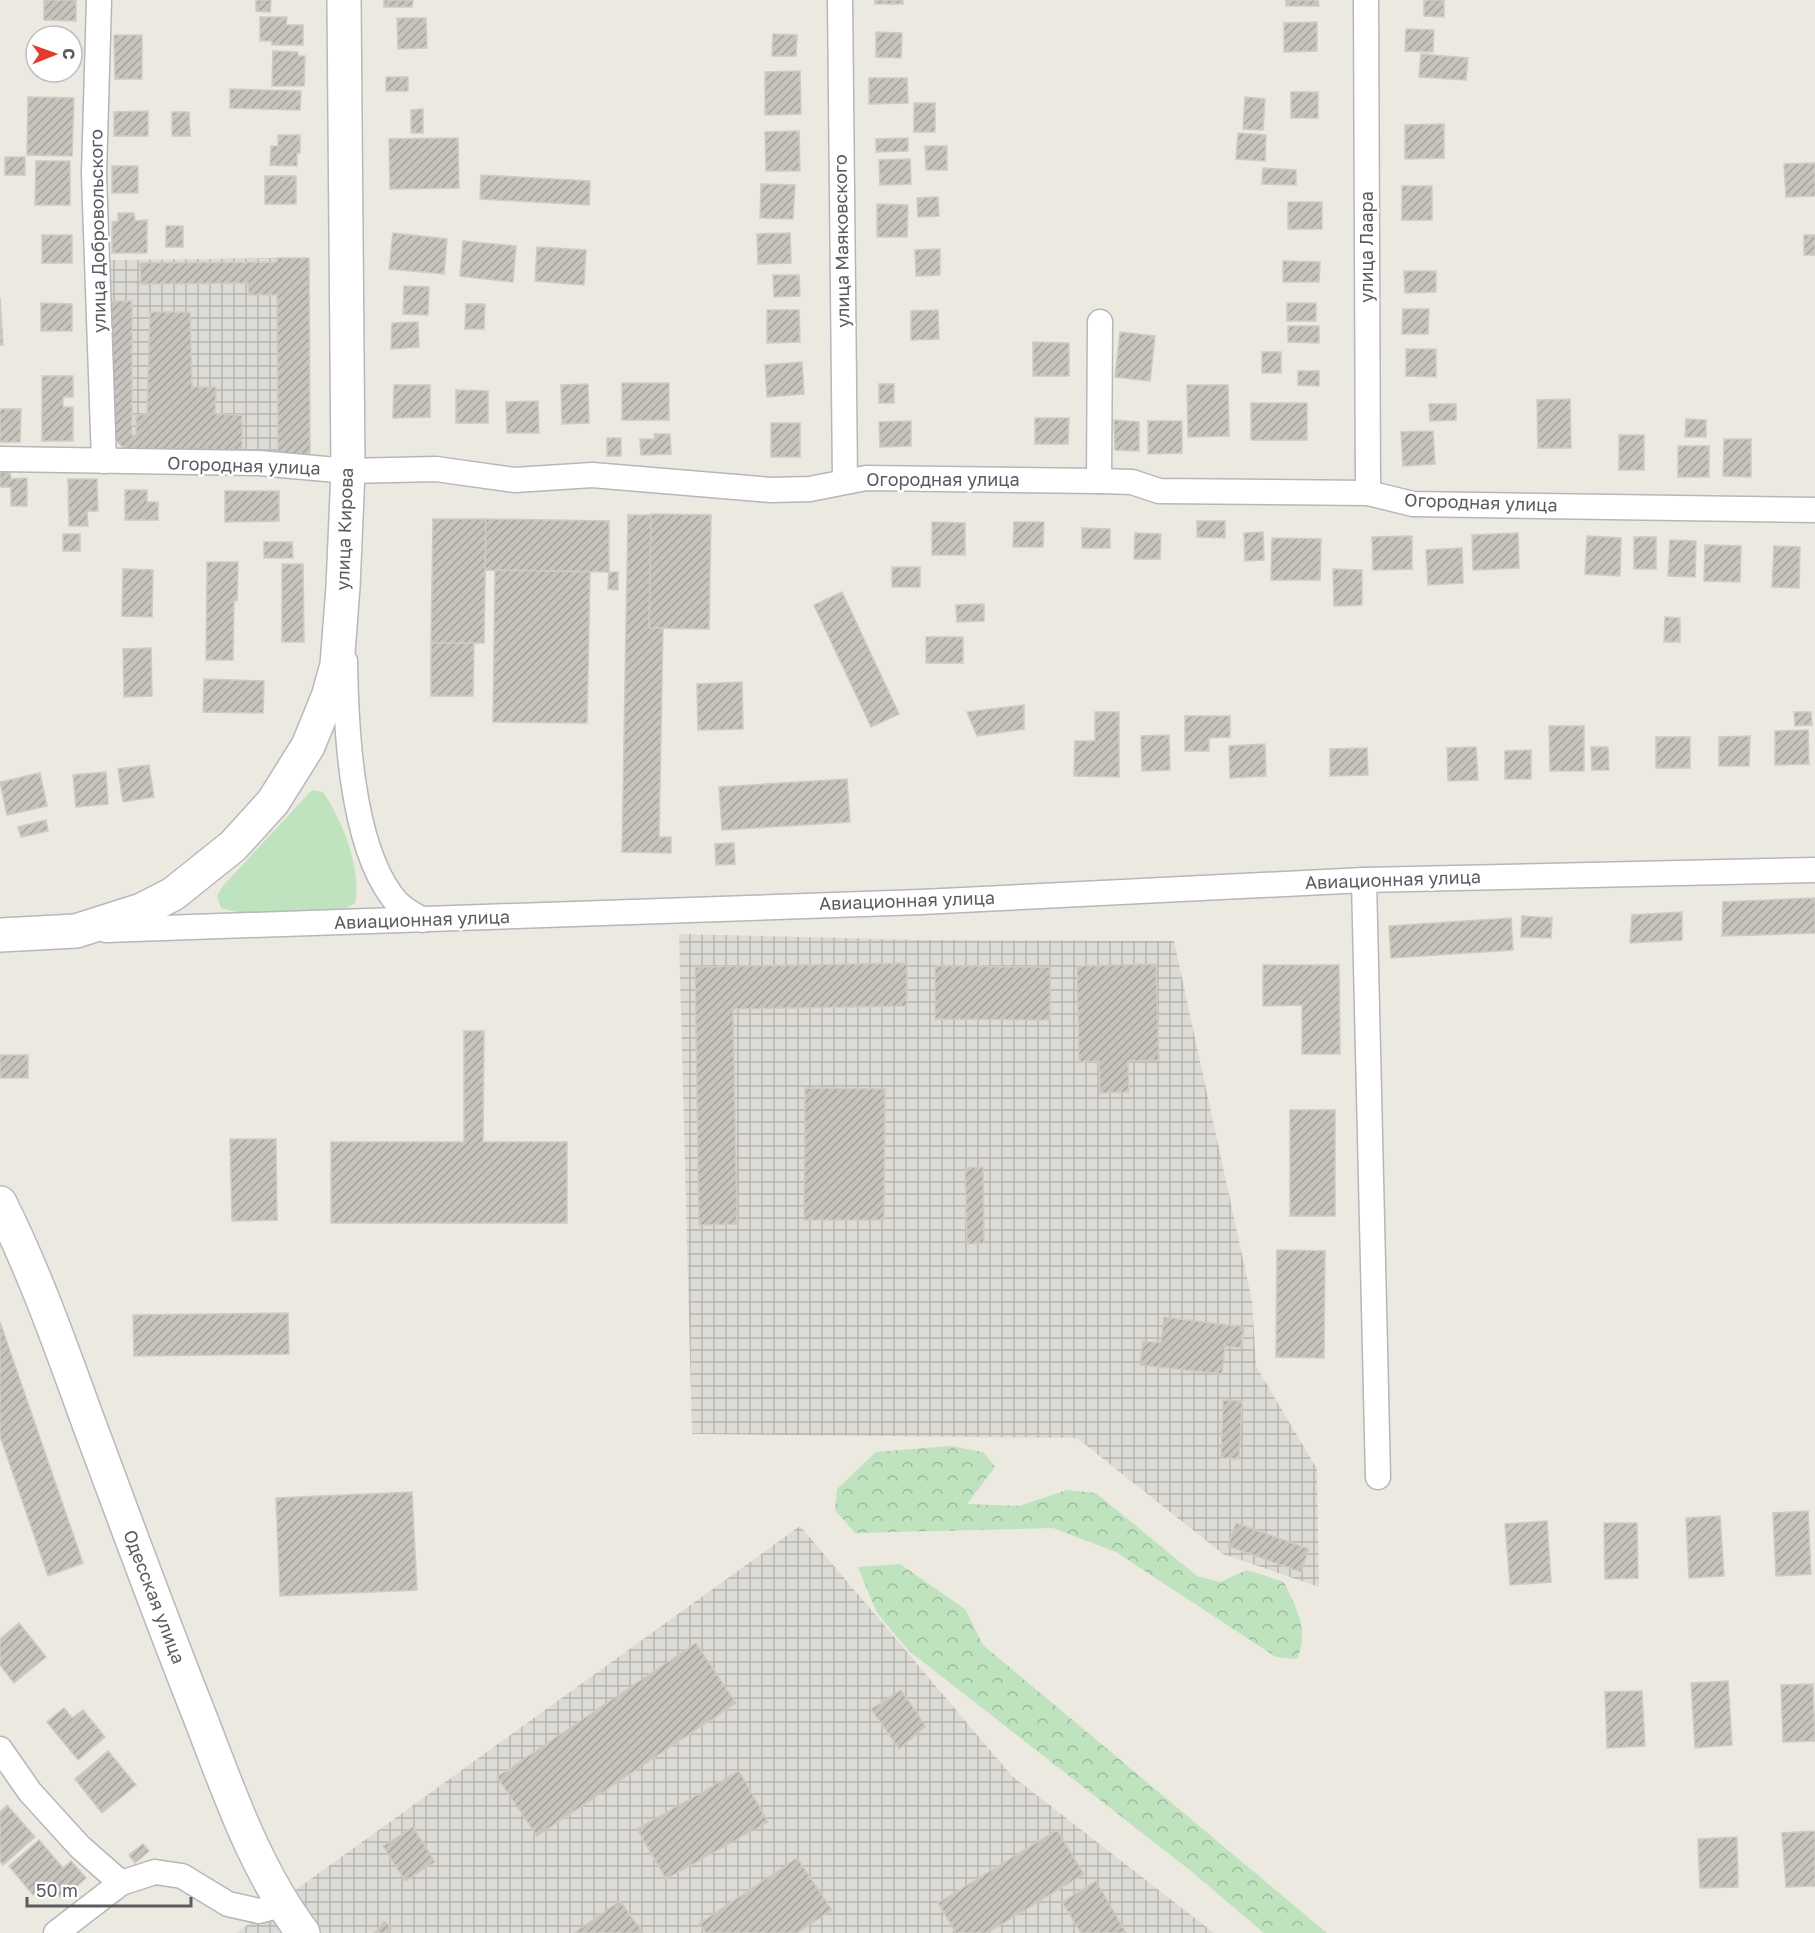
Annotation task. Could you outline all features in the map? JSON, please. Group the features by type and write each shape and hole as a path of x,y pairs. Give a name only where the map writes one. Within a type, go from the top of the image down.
{"main road":[{"name":"улица Кирова","path":"76,931 142,910 173,894 233,846 273,802 308,746 328,697 337,665 348,471 344,0"},
{"name":"Авиационная улица","path":"0,935 76,931"},
{"name":"Одесская улица","path":"0,1203 24,1251 171,1643 247,1836 282,1905 303,1933"}],"street":[{"name":"улица Добровольского","path":"99,0 94,174 104,461"},
{"name":"улица Маяковского","path":"840,0 845,481"},
{"name":"улица Лаара","path":"1366,0 1368,493"},
{"path":"1099,481 1100,322"},
{"name":"Огородная улица","path":"0,459 259,463 348,471 436,469 515,480 592,475 771,490 810,489 866,478 1099,481 1132,482 1159,491 1368,493 1413,504 1815,510"},
{"path":"343,587 347,719 359,813 381,880 391,896 404,909 423,920"},
{"name":"Авиационная улица","path":"76,931 921,902 1364,880 1815,870"},
{"path":"1364,880 1378,1477"},
{"path":"0,1749 30,1792 80,1848 122,1883"},
{"path":"56,1933 122,1883 155,1872 182,1876 228,1905 259,1911 282,1905"}],"shaded area":[{"path":"309,258 310,454 128,452 110,435 110,260"},
{"path":"679,934 920,940 1174,941 1252,1301 1256,1366 1317,1469 1319,1587 1223,1554 1077,1438 692,1434"},
{"path":"800,1526 1012,1776 1214,1933 236,1933"}],"green space":[{"path":"312,790 323,792 337,816 349,845 356,875 355,903 345,909 334,911 237,912 221,908 217,896 223,886"},
{"path":"951,1446 983,1452 995,1467 967,1504 1019,1506 1067,1490 1096,1493 1197,1576 1220,1582 1247,1570 1284,1582 1297,1610 1302,1629 1301,1648 1297,1659 1276,1657 1116,1552 1053,1528 855,1533 835,1510 837,1489 876,1452"},
{"path":"900,1564 965,1609 983,1645 1327,1933 1264,1933 1191,1871 909,1651 877,1613 858,1567"}],"building":[{"path":"44,0 76,0 76,21 44,20"},
{"path":"256,0 271,0 270,12 256,11"},
{"path":"384,0 413,0 412,7 384,7"},
{"path":"875,0 903,0 903,4 875,4"},
{"path":"1286,0 1318,0 1319,6 1286,6"},
{"path":"1424,0 1444,0 1444,17 1424,16"},
{"path":"260,17 287,17 286,25 303,25 303,45 272,45 272,41 260,41"},
{"path":"397,18 426,18 427,48 398,49"},
{"path":"1317,22 1317,51 1284,52 1284,23"},
{"path":"1406,29 1434,30 1433,52 1405,51"},
{"path":"876,32 902,33 901,58 876,57"},
{"path":"773,34 797,35 796,56 772,56"},
{"path":"114,35 142,35 142,79 115,79"},
{"path":"273,51 298,52 298,56 305,56 304,86 272,86"},
{"path":"1421,54 1468,58 1466,80 1419,77"},
{"path":"800,71 801,114 765,115 765,72"},
{"path":"386,77 408,77 408,91 386,91"},
{"path":"869,78 907,78 908,103 869,104"},
{"path":"230,89 301,91 300,110 230,108"},
{"path":"1291,92 1318,92 1318,118 1291,118"},
{"path":"28,97 74,98 72,156 27,155"},
{"path":"1245,97 1265,99 1263,130 1243,129"},
{"path":"914,103 935,103 935,132 914,132"},
{"path":"423,109 423,133 411,133 411,110"},
{"path":"148,111 148,136 114,136 114,112"},
{"path":"172,112 189,112 190,136 172,136"},
{"path":"1444,124 1444,158 1405,159 1405,125"},
{"path":"799,131 800,171 766,171 765,132"},
{"path":"1238,133 1266,135 1265,161 1236,159"},
{"path":"278,135 300,135 297,166 270,165 271,146 278,146"},
{"path":"458,138 459,188 390,189 389,139"},
{"path":"908,138 908,151 876,152 876,139"},
{"path":"925,146 947,146 947,170 926,170"},
{"path":"5,157 25,157 25,175 5,175"},
{"path":"910,159 911,184 880,185 879,160"},
{"path":"36,161 70,161 70,205 35,205"},
{"path":"1815,163 1815,196 1786,197 1784,164"},
{"path":"112,166 138,166 138,193 112,193"},
{"path":"1263,168 1296,170 1296,185 1262,184"},
{"path":"481,175 590,181 589,205 480,199"},
{"path":"265,176 296,176 296,204 265,204"},
{"path":"761,184 795,185 793,219 760,218"},
{"path":"1402,186 1432,186 1432,220 1402,220"},
{"path":"938,197 939,216 918,217 917,198"},
{"path":"1288,202 1322,202 1322,229 1288,229"},
{"path":"877,204 908,205 907,237 877,237"},
{"path":"118,213 134,213 135,221 147,220 147,253 112,253 112,222 118,221"},
{"path":"166,226 183,226 183,247 166,247"},
{"path":"393,233 447,239 444,274 389,269"},
{"path":"790,233 791,263 758,264 757,234"},
{"path":"42,235 72,235 72,263 42,263"},
{"path":"1804,235 1815,235 1815,255 1804,255"},
{"path":"463,241 516,246 513,282 460,276"},
{"path":"537,247 586,250 584,285 535,281"},
{"path":"940,249 940,275 916,276 915,250"},
{"path":"277,258 309,258 310,454 278,454 277,295 249,295 248,283 141,284 140,263 277,262"},
{"path":"1283,261 1320,262 1319,282 1283,282"},
{"path":"1404,271 1436,271 1436,292 1405,293"},
{"path":"773,275 799,275 800,296 774,297"},
{"path":"404,286 429,287 428,315 403,314"},
{"path":"0,298 3,345 0,345"},
{"path":"110,301 132,301 132,435 136,435 136,415 147,414 150,312 190,312 192,387 216,387 215,414 242,415 242,453 128,452 110,435"},
{"path":"41,303 72,304 72,331 41,331"},
{"path":"1287,303 1316,303 1316,321 1287,321"},
{"path":"466,304 485,304 484,329 465,329"},
{"path":"1403,309 1429,309 1428,334 1402,334"},
{"path":"767,310 799,310 800,342 767,343"},
{"path":"938,310 939,339 911,340 911,311"},
{"path":"418,322 419,347 391,349 392,323"},
{"path":"1288,326 1319,326 1319,343 1288,342"},
{"path":"1120,332 1155,336 1150,381 1115,377"},
{"path":"1033,342 1069,343 1069,376 1033,376"},
{"path":"1406,349 1436,349 1436,377 1406,376"},
{"path":"1262,352 1281,352 1281,373 1262,373"},
{"path":"802,362 804,394 767,397 765,365"},
{"path":"1298,371 1319,371 1319,386 1298,385"},
{"path":"42,376 73,376 73,397 63,397 63,407 73,407 73,441 42,441"},
{"path":"622,383 669,383 669,420 622,420"},
{"path":"588,384 589,423 562,424 561,385"},
{"path":"879,384 894,384 894,403 879,403"},
{"path":"394,385 430,385 430,417 393,418"},
{"path":"1187,385 1228,385 1229,436 1188,437"},
{"path":"456,390 488,391 488,423 456,423"},
{"path":"1570,399 1571,448 1538,448 1537,400"},
{"path":"538,401 539,433 507,433 506,402"},
{"path":"1251,403 1307,403 1307,440 1251,440"},
{"path":"1429,404 1456,404 1456,420 1430,421"},
{"path":"0,409 21,409 20,442 0,442"},
{"path":"1035,418 1069,418 1068,444 1035,444"},
{"path":"1686,419 1706,420 1706,437 1685,437"},
{"path":"1114,420 1139,422 1139,451 1115,450"},
{"path":"911,421 911,446 880,447 879,422"},
{"path":"1148,421 1182,421 1182,453 1148,454"},
{"path":"771,423 800,423 800,457 771,457"},
{"path":"1433,431 1435,464 1403,466 1401,432"},
{"path":"654,434 670,434 671,454 641,455 640,439 655,439"},
{"path":"1619,435 1644,435 1644,470 1619,470"},
{"path":"607,438 621,438 621,456 607,456"},
{"path":"1724,439 1751,439 1751,477 1723,476"},
{"path":"1678,446 1709,446 1709,477 1678,477"},
{"path":"0,472 10,472 11,479 27,478 27,506 11,506 11,487 0,487"},
{"path":"68,479 97,479 98,511 87,511 88,526 69,526"},
{"path":"125,490 147,490 147,502 158,502 158,520 125,520"},
{"path":"225,491 279,491 279,521 225,522"},
{"path":"651,514 711,515 709,629 649,628"},
{"path":"628,515 651,515 649,628 663,628 659,837 671,837 671,853 622,852"},
{"path":"433,519 486,519 484,643 431,643"},
{"path":"486,519 609,521 609,572 485,570"},
{"path":"1197,521 1225,521 1225,538 1197,537"},
{"path":"932,522 965,523 965,555 932,555"},
{"path":"1014,522 1044,522 1043,547 1013,547"},
{"path":"1082,528 1110,529 1110,548 1082,548"},
{"path":"1263,532 1264,560 1245,561 1244,533"},
{"path":"1135,533 1161,534 1160,559 1134,559"},
{"path":"1518,533 1519,568 1473,570 1472,535"},
{"path":"63,534 80,534 80,551 63,551"},
{"path":"1412,536 1412,569 1373,570 1372,537"},
{"path":"1587,536 1621,538 1620,576 1585,574"},
{"path":"1634,537 1656,537 1656,569 1634,569"},
{"path":"1272,538 1321,539 1320,580 1271,580"},
{"path":"1670,540 1696,541 1695,577 1668,576"},
{"path":"264,542 292,542 293,558 264,558"},
{"path":"1705,545 1741,546 1740,582 1704,581"},
{"path":"1774,546 1800,547 1799,588 1772,587"},
{"path":"1462,548 1463,583 1428,585 1426,550"},
{"path":"207,562 238,562 237,601 234,600 233,660 206,660"},
{"path":"282,564 303,564 304,642 282,642"},
{"path":"892,567 920,567 920,587 892,587"},
{"path":"123,569 153,570 152,617 122,616"},
{"path":"1333,569 1362,570 1362,605 1334,606"},
{"path":"495,570 590,572 587,723 493,722"},
{"path":"609,572 618,572 618,590 608,589"},
{"path":"842,592 899,714 871,727 814,605"},
{"path":"984,604 984,621 957,622 956,605"},
{"path":"1665,617 1680,618 1680,642 1664,642"},
{"path":"926,637 963,637 963,663 926,663"},
{"path":"431,643 474,643 473,696 431,696"},
{"path":"151,648 152,696 124,697 123,649"},
{"path":"204,679 264,681 263,713 203,712"},
{"path":"742,682 743,729 698,730 697,684"},
{"path":"1024,705 1024,729 977,736 967,712"},
{"path":"1095,712 1119,712 1119,777 1074,776 1075,741 1095,741"},
{"path":"1794,712 1811,712 1812,725 1795,726"},
{"path":"1185,716 1230,716 1230,737 1209,738 1209,751 1185,751"},
{"path":"1549,726 1584,726 1584,771 1550,771"},
{"path":"1808,730 1809,764 1775,765 1775,731"},
{"path":"1169,735 1170,770 1142,771 1141,736"},
{"path":"1750,736 1749,766 1719,766 1719,737"},
{"path":"1656,737 1690,737 1690,768 1656,768"},
{"path":"1265,744 1266,776 1230,778 1229,746"},
{"path":"1476,747 1478,780 1448,781 1447,748"},
{"path":"1591,747 1608,747 1609,770 1592,770"},
{"path":"1367,748 1368,775 1330,776 1330,749"},
{"path":"1531,750 1531,779 1505,779 1505,751"},
{"path":"149,765 154,797 123,802 118,769"},
{"path":"106,772 108,804 76,807 73,775"},
{"path":"40,773 47,806 7,815 0,782"},
{"path":"847,779 850,822 722,830 719,787"},
{"path":"46,820 48,831 21,837 18,827"},
{"path":"734,843 735,864 716,865 715,844"},
{"path":"1815,898 1815,933 1722,936 1723,902"},
{"path":"1682,912 1682,940 1630,943 1632,915"},
{"path":"1522,916 1552,918 1551,938 1521,937"},
{"path":"1511,918 1513,950 1391,958 1389,926"},
{"path":"907,963 907,1006 733,1009 737,1224 699,1225 695,967"},
{"path":"1156,964 1159,1060 1128,1061 1129,1092 1100,1093 1099,1061 1079,1062 1077,966"},
{"path":"1263,965 1339,965 1340,1054 1302,1054 1302,1005 1263,1006"},
{"path":"935,966 1050,967 1050,1020 935,1019"},
{"path":"464,1031 484,1031 483,1142 567,1142 567,1223 331,1223 331,1142 464,1142"},
{"path":"0,1055 28,1055 28,1078 0,1078"},
{"path":"805,1088 885,1089 884,1220 804,1220"},
{"path":"1290,1110 1335,1110 1335,1216 1290,1216"},
{"path":"230,1139 276,1139 277,1220 232,1221"},
{"path":"983,1167 984,1243 967,1244 965,1168"},
{"path":"1277,1250 1325,1251 1324,1358 1276,1357"},
{"path":"288,1313 289,1354 134,1356 133,1315"},
{"path":"1164,1317 1244,1327 1241,1348 1225,1346 1222,1374 1140,1365 1143,1341 1161,1343"},
{"path":"0,1322 83,1563 48,1576 0,1436"},
{"path":"1223,1400 1242,1401 1239,1459 1221,1458"},
{"path":"412,1492 417,1590 280,1596 276,1498"},
{"path":"1808,1511 1811,1574 1776,1576 1773,1513"},
{"path":"1720,1516 1724,1576 1689,1578 1686,1518"},
{"path":"1547,1521 1551,1582 1510,1585 1505,1524"},
{"path":"1236,1523 1309,1549 1301,1572 1228,1546"},
{"path":"1604,1523 1637,1523 1638,1578 1605,1579"},
{"path":"19,1623 46,1657 14,1683 0,1665 0,1639"},
{"path":"696,1643 736,1703 537,1836 497,1777"},
{"path":"1728,1681 1732,1745 1695,1748 1691,1683"},
{"path":"1813,1684 1815,1741 1783,1742 1781,1685"},
{"path":"901,1690 926,1726 899,1749 871,1709"},
{"path":"1642,1691 1645,1746 1607,1748 1605,1692"},
{"path":"64,1708 72,1718 83,1710 105,1737 78,1760 47,1722"},
{"path":"108,1751 136,1785 102,1813 75,1779"},
{"path":"739,1771 768,1822 666,1879 637,1829"},
{"path":"7,1805 35,1837 3,1865 0,1861 0,1812"},
{"path":"413,1827 435,1862 405,1881 383,1846"},
{"path":"1057,1830 1084,1874 987,1933 956,1933 938,1903"},
{"path":"1815,1831 1815,1886 1786,1887 1782,1833"},
{"path":"1737,1837 1738,1887 1700,1888 1698,1839"},
{"path":"39,1840 63,1868 71,1861 86,1878 62,1899 48,1882 33,1895 9,1866"},
{"path":"143,1844 149,1851 135,1863 129,1855"},
{"path":"797,1858 832,1910 797,1933 706,1933 699,1924"},
{"path":"1096,1881 1126,1933 1081,1933 1062,1902"},
{"path":"620,1901 643,1933 574,1933"},
{"path":"384,1921 392,1928 388,1933 374,1933"}]}
